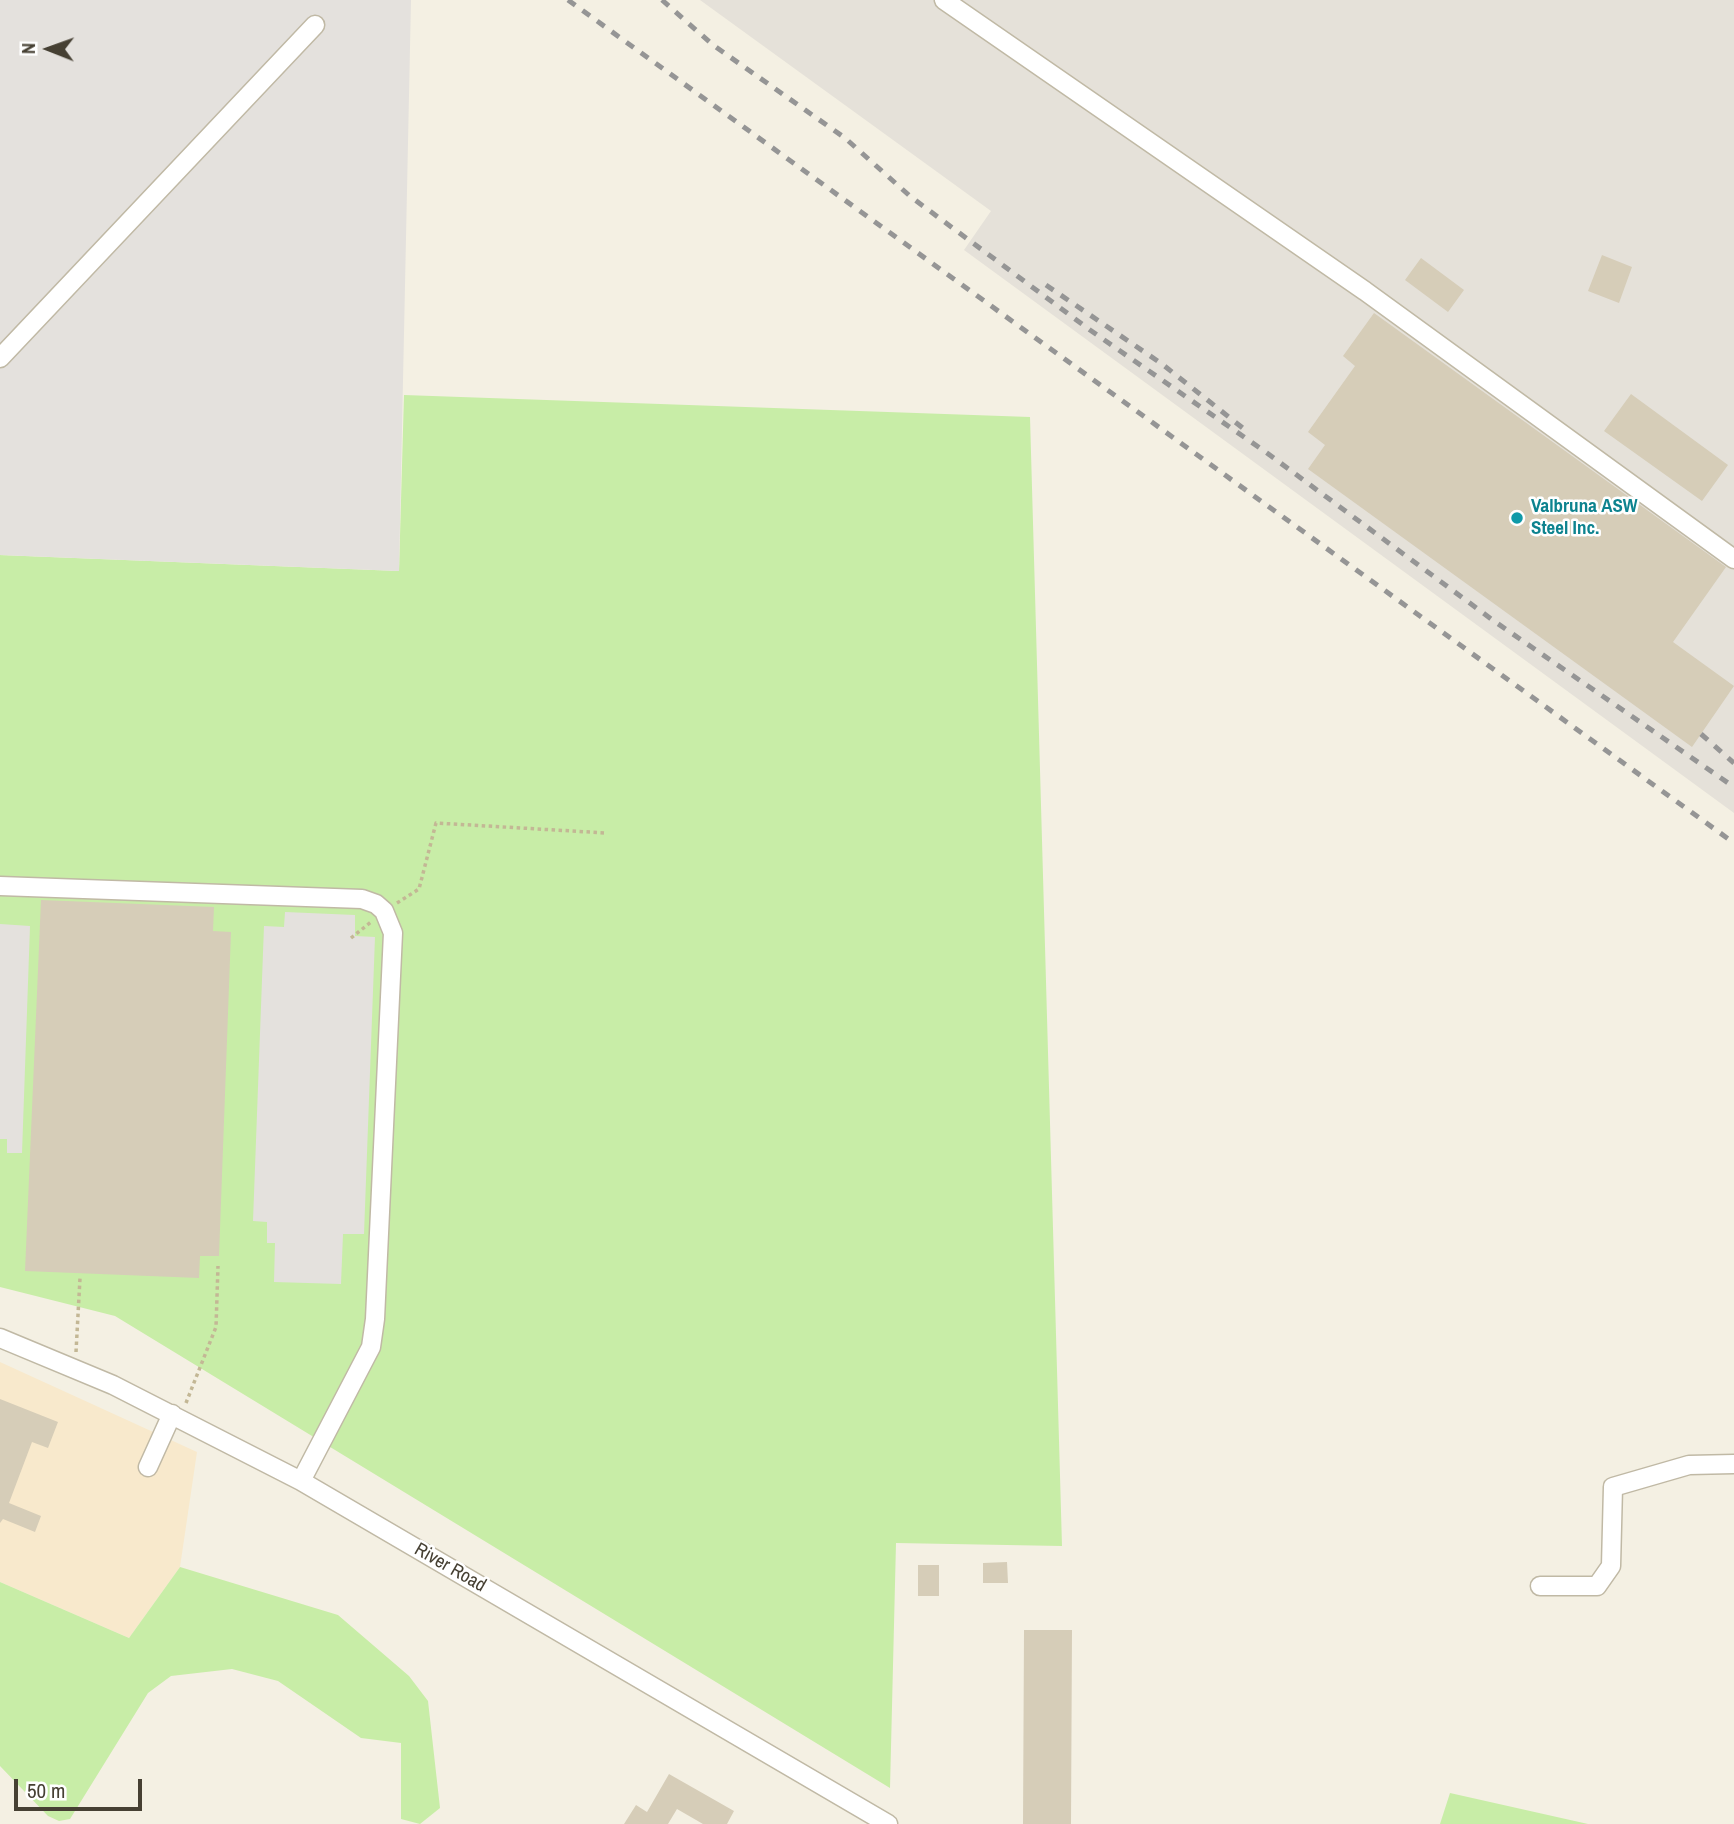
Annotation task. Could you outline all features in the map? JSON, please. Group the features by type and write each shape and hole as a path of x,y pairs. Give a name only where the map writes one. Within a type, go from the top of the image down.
{"street":[{"path":"944,0 1365,291 1734,559"},
{"path":"0,358 315,25"},
{"path":"0,886 362,899 376,904 384,911 393,933 375,1319 371,1346 301,1481"},
{"name":"River Road","path":"0,1338 75,1368 176,1416 301,1481 888,1824"},
{"path":"148,1467 176,1416"},
{"path":"1540,1586 1597,1586 1611,1566 1613,1487 1689,1465 1734,1464"}],"path":[{"path":"351,938 384,911 419,888 436,823 606,833"},
{"path":"176,1416 216,1328 218,1266"},
{"path":"75,1368 80,1278"}],"shaded area":[{"path":"0,0 411,0 399,571 0,555"},
{"path":"700,0 1734,0 1734,813 964,250 991,211"},
{"path":"285,912 355,915 355,936 375,937 364,1234 343,1234 341,1284 274,1282 275,1243 267,1243 267,1222 253,1221 264,926 284,927"},
{"path":"0,924 30,926 22,1153 7,1153 7,1139 0,1139"},
{"path":"0,1362 197,1452 180,1567 129,1638 0,1582"}],"green space":[{"path":"404,395 1030,417 1062,1546 896,1543 890,1788 115,1316 0,1287 0,555 399,571"},
{"path":"180,1567 338,1615 409,1676 428,1701 440,1808 420,1824 401,1819 401,1743 361,1738 278,1681 232,1669 171,1676 148,1693 70,1819 59,1821 48,1816 0,1766 0,1582 129,1638"},
{"path":"1450,1793 1588,1824 1440,1824"}],"building":[{"path":"1602,255 1632,267 1619,303 1588,291"},
{"path":"1421,258 1464,290 1448,312 1405,280"},
{"name":"Valbruna ASW Steel Inc.","path":"1374,313 1726,567 1673,642 1734,686 1692,747 1308,469 1325,445 1308,432 1355,366 1343,356"},
{"path":"1631,394 1728,465 1702,501 1604,431"},
{"path":"41,900 214,907 213,931 231,932 219,1256 200,1256 199,1278 25,1271"},
{"path":"0,1399 58,1422 48,1448 32,1442 9,1503 41,1516 35,1532 3,1519 0,1523"},
{"path":"1007,1562 1008,1583 983,1583 983,1563"},
{"path":"918,1565 939,1565 939,1596 918,1596"},
{"path":"1024,1630 1072,1630 1071,1824 1023,1824"},
{"path":"669,1774 734,1811 727,1824 703,1824 677,1809 668,1824 624,1824 636,1805 647,1812"}],"railway":[{"path":"568,0 1734,843"},
{"path":"662,0 713,45 845,138 911,197 1090,330 1267,453 1494,621 1734,787"},
{"path":"1046,285 1162,364 1244,429"},
{"path":"1701,734 1734,763"}],"place":[{"name":"Valbruna ASW Steel Inc.","path":"1517,518"}]}
